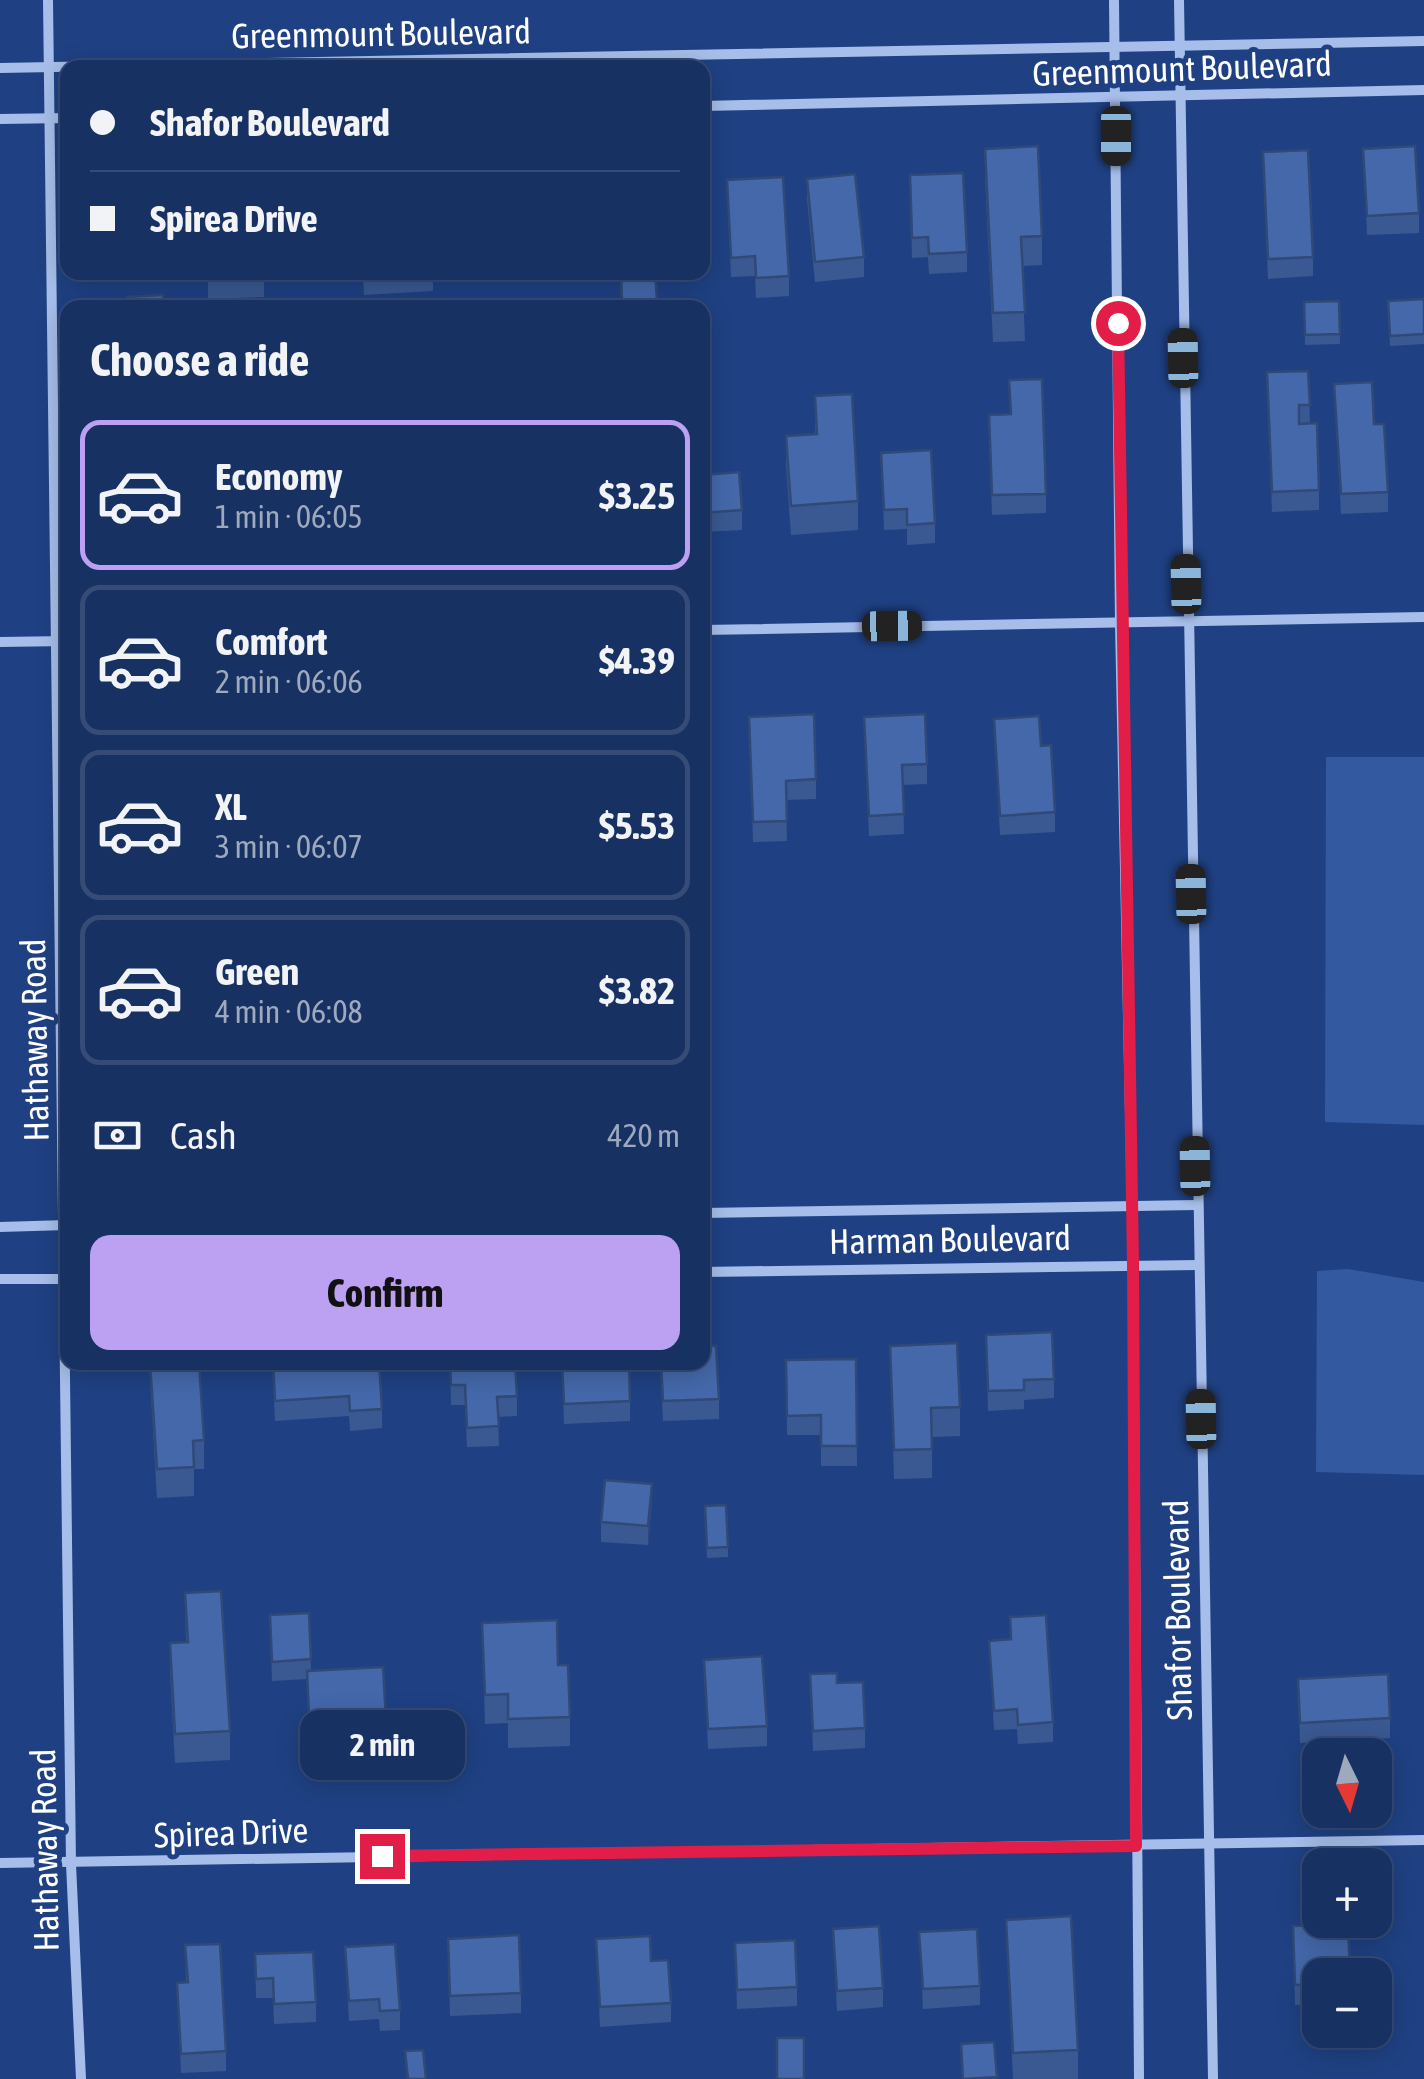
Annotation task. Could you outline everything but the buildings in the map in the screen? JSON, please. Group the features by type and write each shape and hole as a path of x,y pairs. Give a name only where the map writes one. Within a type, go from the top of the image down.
{"street":[{"name":"Hathaway Road","path":"48,0 60,566"},
{"name":"Shafor Boulevard","path":"1114,0 1120,623 1133,1263 1138,2079"},
{"name":"Shafor Boulevard","path":"1179,0 1213,2079"},
{"name":"Greenmount Boulevard","path":"404,60 1424,41"},
{"name":"Greenmount Boulevard","path":"0,68 60,68"},
{"name":"Greenmount Boulevard","path":"710,106 1424,90"},
{"path":"0,120 60,118"},
{"path":"710,630 1424,618"},
{"path":"0,642 60,641"},
{"name":"Harman Boulevard","path":"710,1213 1196,1204"},
{"path":"0,1227 60,1226"},
{"name":"Harman Boulevard","path":"710,1272 1198,1265"},
{"path":"0,1279 60,1278"},
{"name":"Hathaway Road","path":"67,1370 71,1864 81,2079"},
{"name":"Spirea Drive","path":"0,1862 71,1864 1424,1840"}],"shaded area":[{"path":"1326,757 1424,757 1424,1125 1325,1122"},
{"path":"1348,1269 1424,1282 1424,1475 1316,1472 1317,1271"}],"route":[{"path":"382,1856 1136,1846 1133,1263 1118,323"}]}
